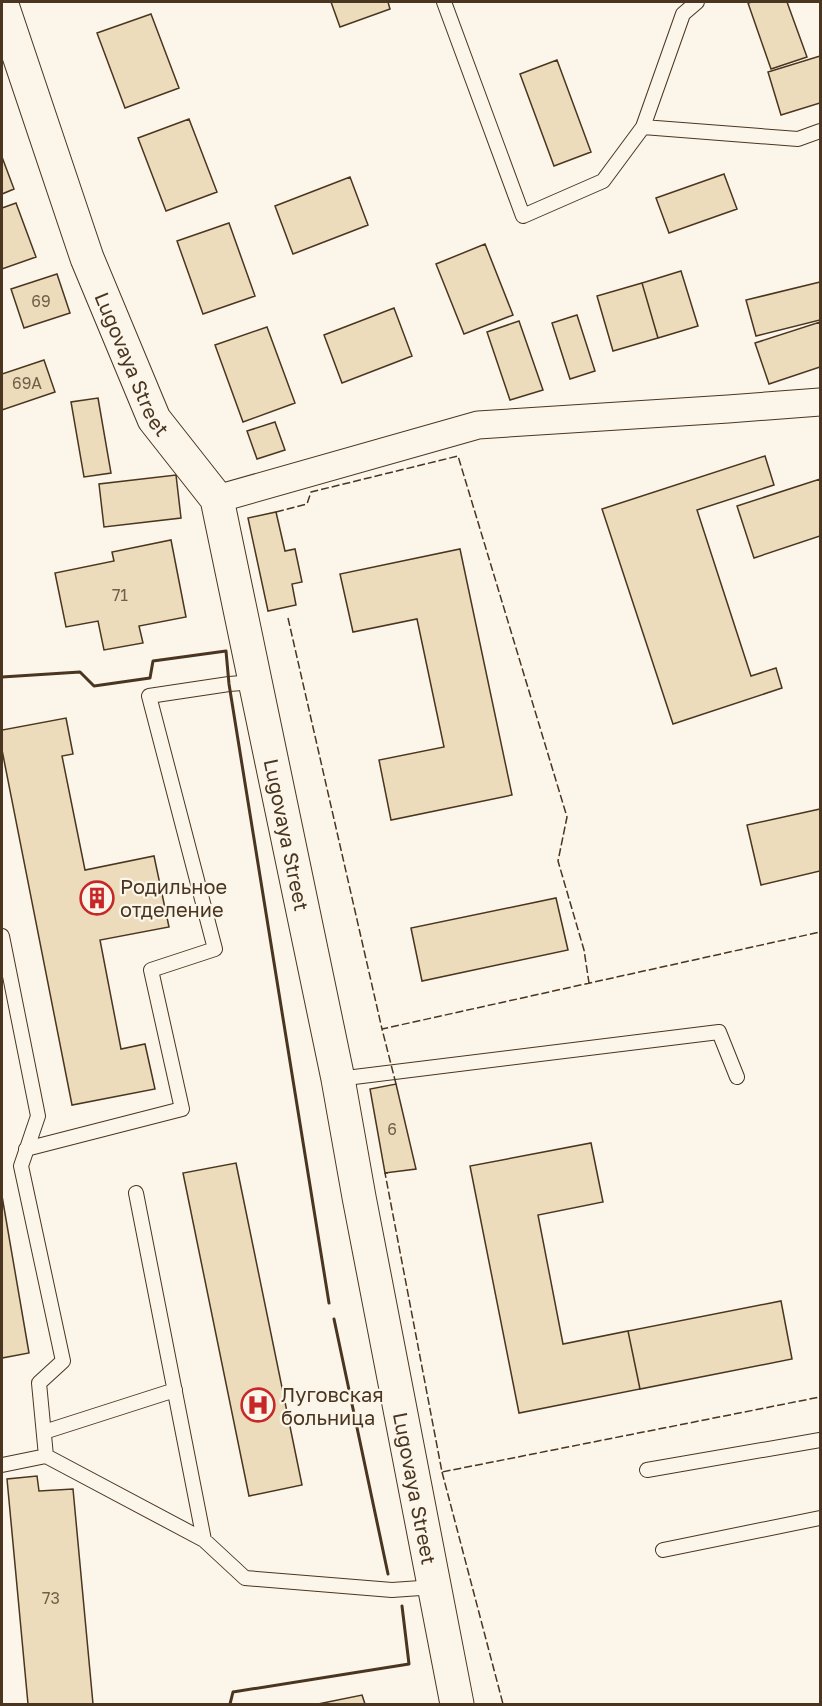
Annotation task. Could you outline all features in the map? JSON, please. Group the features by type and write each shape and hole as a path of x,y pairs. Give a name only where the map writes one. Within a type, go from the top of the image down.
{"main road":[{"name":"Lugovaya Street","path":"2,5 87,258 154,419 217,500 338,1078 457,1704"}],"street":[{"path":"217,500 478,424 728,410 820,402"}],"lane":[{"path":"444,2 523,216 603,181 643,127 683,14 698,2"},
{"path":"643,127 798,139 820,131"},
{"path":"26,1149 182,1109 152,970 215,948 148,696 255,682"},
{"path":"2,936 38,1116 21,1166 63,1361 39,1383 46,1456"},
{"path":"338,1078 719,1032 737,1077"},
{"path":"136,1193 204,1540"},
{"path":"44,1432 175,1390"},
{"path":"647,1470 820,1440"},
{"path":"2,1465 46,1456 204,1540 245,1578 392,1590 435,1587"},
{"path":"663,1550 820,1518"}],"building":[{"path":"331,2 388,2 390,9 340,27"},
{"path":"787,2 807,57 771,69 748,3"},
{"path":"151,14 179,88 125,108 97,33"},
{"path":"820,56 820,103 781,115 768,72"},
{"path":"557,60 591,152 554,166 520,74"},
{"path":"189,119 217,192 166,211 138,138"},
{"path":"2,157 14,189 2,194"},
{"path":"724,174 737,209 669,233 656,198"},
{"path":"350,177 368,225 293,254 275,206"},
{"path":"16,203 36,257 2,269 2,208"},
{"path":"229,223 255,296 203,314 177,241"},
{"path":"485,244 513,315 464,334 436,264"},
{"path":"681,271 698,326 658,338 642,283"},
{"path":"57,274 70,313 24,328 11,289"},
{"path":"820,282 820,320 756,336 746,300"},
{"path":"642,283 658,338 613,351 597,296"},
{"path":"394,308 412,356 342,383 324,335"},
{"path":"577,315 595,371 570,379 552,323"},
{"path":"519,321 543,390 510,400 487,332"},
{"path":"820,322 820,367 769,384 755,343"},
{"path":"267,327 295,403 243,422 215,345"},
{"path":"44,360 55,392 2,410 2,374"},
{"path":"98,398 111,473 84,477 71,402"},
{"path":"275,422 285,450 257,459 247,431"},
{"path":"765,456 774,485 697,510 751,676 776,668 782,688 673,724 602,509"},
{"path":"176,475 181,518 104,527 99,484"},
{"path":"820,479 820,536 754,558 737,506"},
{"path":"276,512 285,551 295,549 302,582 292,584 296,605 268,611 248,518"},
{"path":"171,540 186,617 139,626 143,643 104,650 98,621 66,627 55,573 114,561 112,552"},
{"path":"460,549 512,795 391,820 379,760 444,747 417,619 353,632 340,574"},
{"name":"Родильное отделение","path":"66,718 73,754 62,756 85,870 154,856 169,927 100,940 121,1049 145,1044 155,1089 72,1105 2,750 2,730"},
{"path":"820,809 820,871 761,885 747,825"},
{"path":"556,898 568,950 422,981 411,928"},
{"path":"396,1084 416,1169 385,1173 370,1089"},
{"path":"591,1143 603,1202 538,1215 563,1344 628,1331 640,1389 519,1413 470,1166"},
{"name":"Луговская больница","path":"236,1163 302,1485 249,1496 183,1173"},
{"path":"2,1196 29,1353 2,1358"},
{"path":"781,1301 792,1359 640,1389 628,1331"},
{"path":"37,1476 39,1491 73,1489 93,1704 28,1704 7,1479"},
{"path":"362,1695 365,1704 318,1704"}],"fence":[{"path":"276,512 307,504 311,492 458,456 567,817 558,861 584,950 589,983"},
{"path":"288,618 382,1029"},
{"path":"396,1084 382,1029 820,932"},
{"path":"388,1173 385,1173 442,1472 820,1397"},
{"path":"442,1472 503,1704"}],"wall":[{"path":"2,677 80,672 94,686 150,678 153,661 226,651 229,684 329,1303"},
{"path":"334,1319 388,1574"},
{"path":"230,1704 233,1692 409,1664 402,1606"}],"place":[{"name":"Родильное отделение","path":"97,898"},
{"name":"Луговская больница","path":"258,1405"}]}
